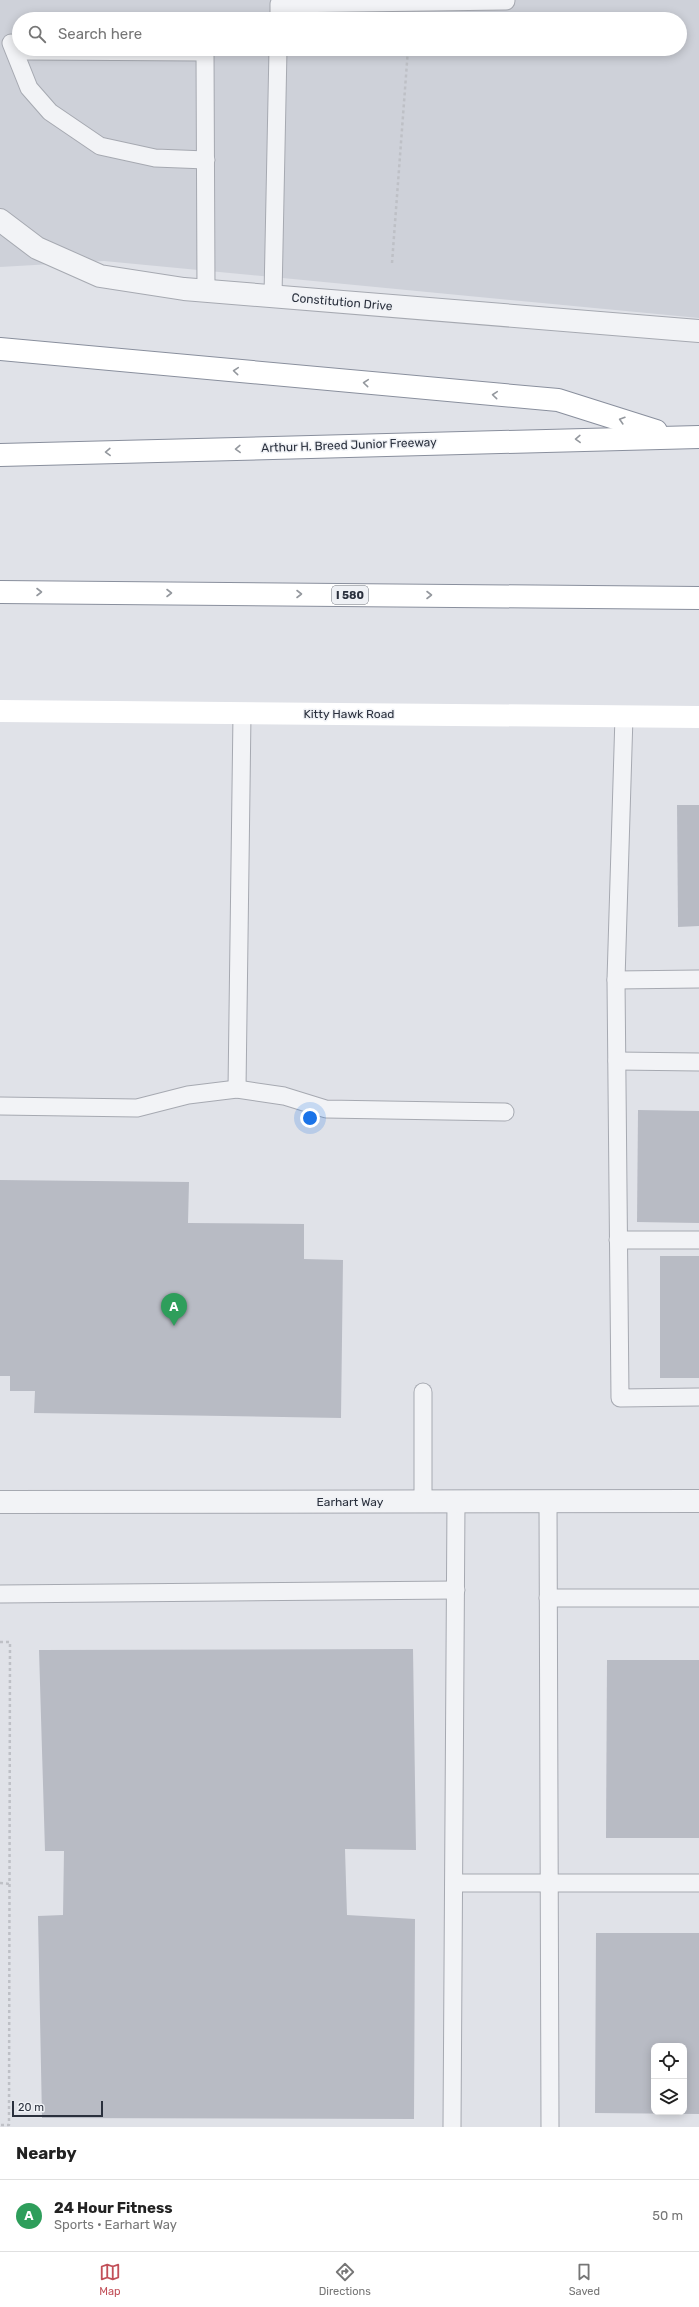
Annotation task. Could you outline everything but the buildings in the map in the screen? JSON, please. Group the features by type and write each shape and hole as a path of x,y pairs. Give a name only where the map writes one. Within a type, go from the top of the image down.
{"main road":[{"path":"0,349 558,400 672,436"},
{"name":"Arthur H. Breed Junior Freeway","path":"0,455 672,436 699,437"},
{"name":"I 580","path":"0,592 699,598"},
{"name":"Kitty Hawk Road","path":"0,711 699,717"}],"street":[{"name":"Constitution Drive","path":"0,220 37,248 100,276 206,290 699,331"},
{"name":"Earhart Way","path":"0,1502 699,1501"}],"lane":[{"path":"279,12 279,4 506,1"},
{"path":"17,56 29,88 50,112 100,146 155,158 206,160"},
{"path":"205,56 206,290"},
{"path":"273,296 278,56"},
{"path":"237,1090 242,714"},
{"path":"624,716 616,980 620,1398 699,1397"},
{"path":"616,980 699,979"},
{"path":"617,1061 699,1062"},
{"path":"0,1106 137,1108 188,1095 237,1090 284,1096 326,1109 505,1112"},
{"path":"618,1240 699,1240"},
{"path":"423,1392 423,1502"},
{"path":"452,2127 456,1501"},
{"path":"548,1501 550,2127"},
{"path":"0,1594 456,1590"},
{"path":"548,1598 699,1598"},
{"path":"454,1883 699,1883"}],"path":[{"path":"392,263 407,56"},
{"path":"0,1642 10,1642 9,2125 0,2125"},
{"path":"0,1883 10,1884"}],"shaded area":[{"path":"0,0 699,0 699,318 104,261 0,267"}],"place":[{"name":"24 Hour Fitness","path":"174,1326"}]}
